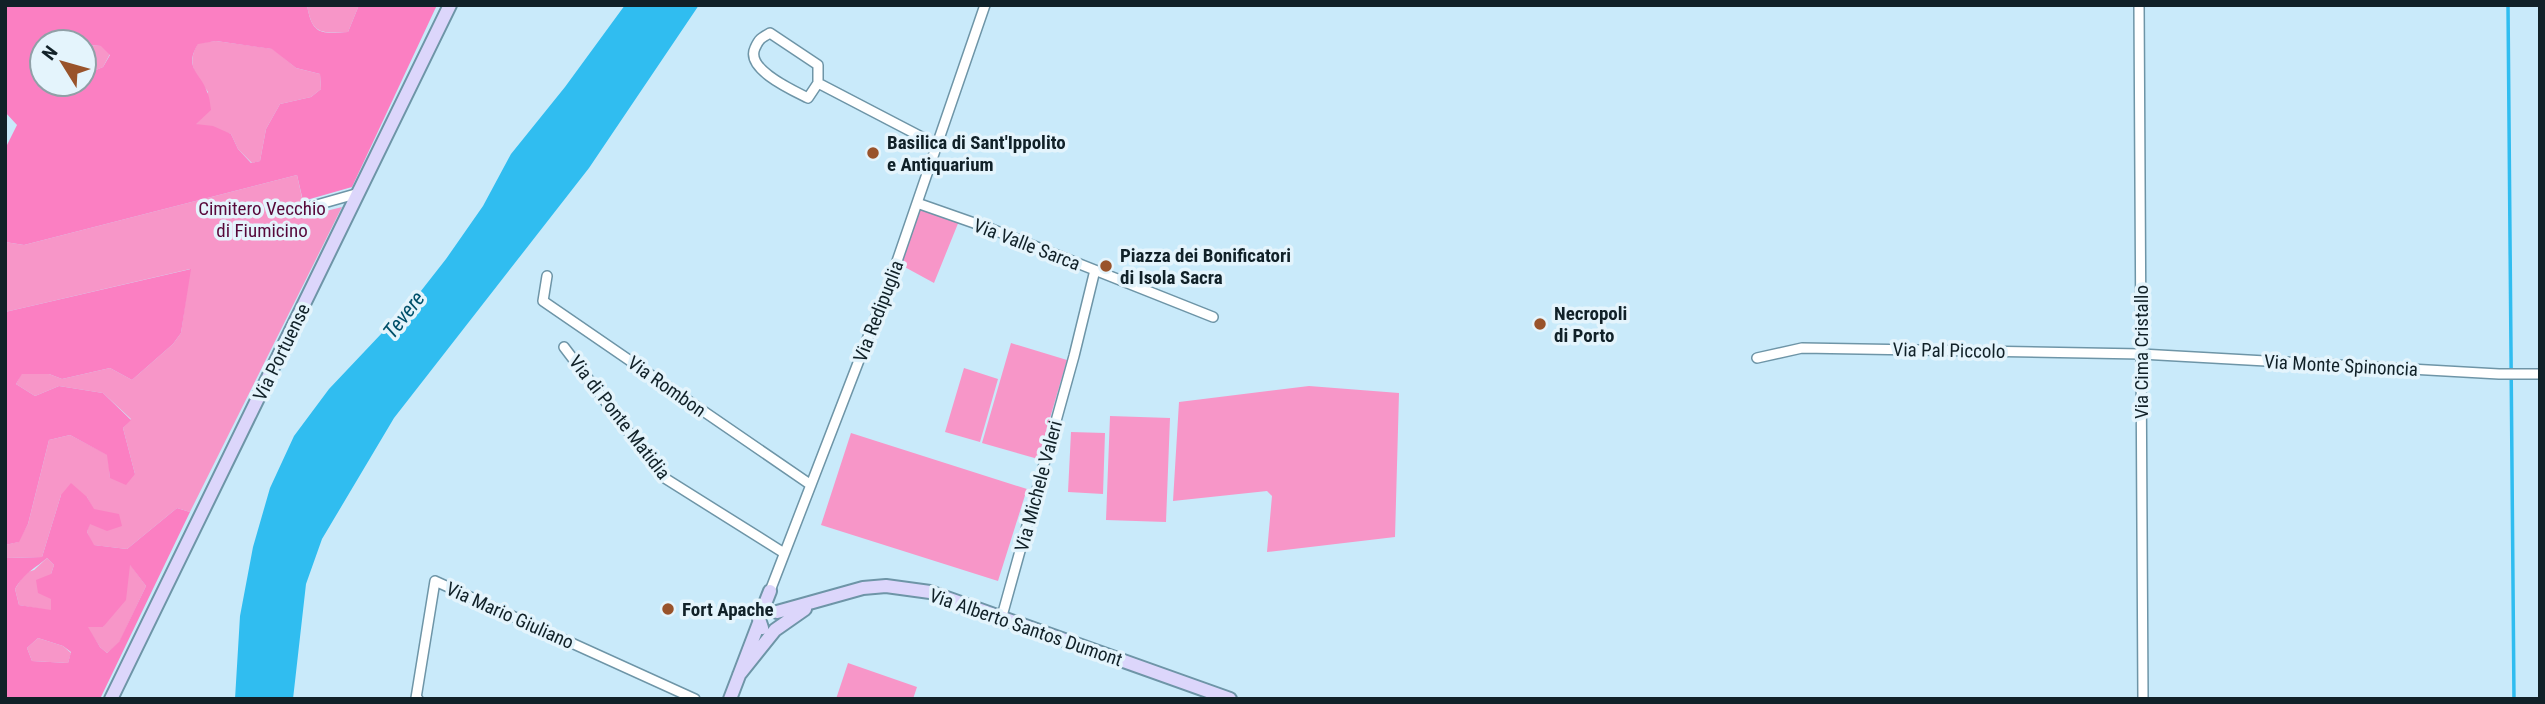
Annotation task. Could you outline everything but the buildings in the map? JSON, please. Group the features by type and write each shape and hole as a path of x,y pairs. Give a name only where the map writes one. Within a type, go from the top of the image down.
{"street":[{"name":"Via Portuense","path":"111,699 450,5"},
{"name":"Via Redipuglia","path":"730,699 918,202 985,5"},
{"name":"Via Cima Cristallo","path":"2139,5 2143,699"},
{"path":"770,33 818,65 818,83 808,98 762,71 754,62 752,53 760,38 770,33"},
{"path":"818,83 937,145"},
{"path":"306,208 359,192"},
{"name":"Via Valle Sarca","path":"918,202 1213,317"},
{"name":"Via Michele Valeri","path":"1002,616 1095,270"},
{"name":"Via Rombon","path":"547,276 543,301 811,485"},
{"name":"Via di Ponte Matidia","path":"565,346 663,477 785,552"},
{"name":"Via Pal Piccolo","path":"1757,358 1802,348 2141,354"},
{"name":"Via Monte Spinoncia","path":"2141,354 2540,374"},
{"name":"Via Mario Giuliano","path":"418,699 416,698 435,581 695,699"},
{"name":"Via Alberto Santos Dumont","path":"817,602 863,588 886,586 930,592 1230,699"},
{"path":"739,675 781,621 770,591"},
{"path":"817,602 776,629 765,630 760,618 770,609 777,612 817,602"}],"green space":[{"path":"307,5 359,5 348,32 324,32 315,27"},
{"path":"216,41 273,49 296,68 320,74 321,89 311,97 280,104 266,129 260,161 252,163 238,149 231,134 195,124 208,92 194,69 194,51 198,43"},
{"path":"98,46 110,54 103,67 98,69"},
{"name":"Cimitero Vecchio di Fiumicino","path":"297,175 306,216 342,207 190,512 177,508 127,549 93,545 87,532 93,509 87,497 61,495 42,557 5,558 5,545 18,542 28,524 49,440 70,435 108,455 110,478 135,474 123,428 131,419 103,393 59,386 35,396 16,384 22,373 49,374 62,379 110,368 132,380 173,344 181,333 190,269 5,312 5,242 24,245"},
{"path":"921,207 959,221 934,283 901,265"},
{"path":"1011,343 1067,360 1038,459 982,443"},
{"path":"964,368 998,379 980,442 945,432"},
{"path":"1309,386 1399,393 1395,537 1267,552 1272,496 1267,491 1173,501 1179,402"},
{"path":"1110,416 1170,418 1166,522 1106,520"},
{"path":"1071,432 1105,433 1103,494 1068,492"},
{"path":"851,433 1027,489 998,581 821,525"},
{"path":"47,558 54,565 51,574 51,611 19,605 15,589 25,573 34,570"},
{"path":"129,563 146,586 119,643 107,653 87,627 103,627"},
{"path":"38,638 63,646 71,653 68,663 32,661 27,648"},
{"path":"848,663 917,687 913,699 836,699"}],"shaded area":[{"path":"5,5 307,5 315,27 331,33 348,32 359,5 437,5 352,187 303,201 297,175 24,245 5,242 5,149 17,125 5,112","holes":["216,41 272,49 296,68 320,74 321,89 311,97 280,104 266,129 260,161 251,163 238,149 231,134 213,126 196,124 211,110 208,94 192,59 198,44"]},
{"path":"191,269 181,333 173,344 132,380 110,368 62,379 49,374 22,374 16,384 35,396 59,386 103,393 131,420 123,428 135,474 126,485 110,478 107,455 70,435 49,440 28,524 19,542 5,545 5,312"},
{"path":"71,483 87,497 94,509 119,514 122,526 107,531 90,524 87,532 94,545 127,549 177,508 190,512 100,699 5,699 5,558 42,557 61,495","holes":["47,558 54,565 51,574 36,580 38,593 51,599 51,610 19,605 15,589 26,575","130,565 146,586 119,642 107,653 100,647 88,627 103,627 126,600","38,638 63,646 71,652 68,663 32,661 27,648"]}],"water":[{"name":"Tevere","path":"625,5 699,5 589,168 394,418 322,539 306,584 293,699 235,699 240,616 253,547 270,488 294,436 329,389 417,296 446,259 483,206 511,154 565,87"}],"waterway":[{"path":"2508,5 2514,699"}],"place":[{"name":"Basilica di Sant'Ippolito e Antiquarium","path":"873,153"},
{"name":"Piazza dei Bonificatori di Isola Sacra","path":"1106,266"},
{"name":"Necropoli di Porto","path":"1540,324"},
{"name":"Fort Apache","path":"668,609"}]}
